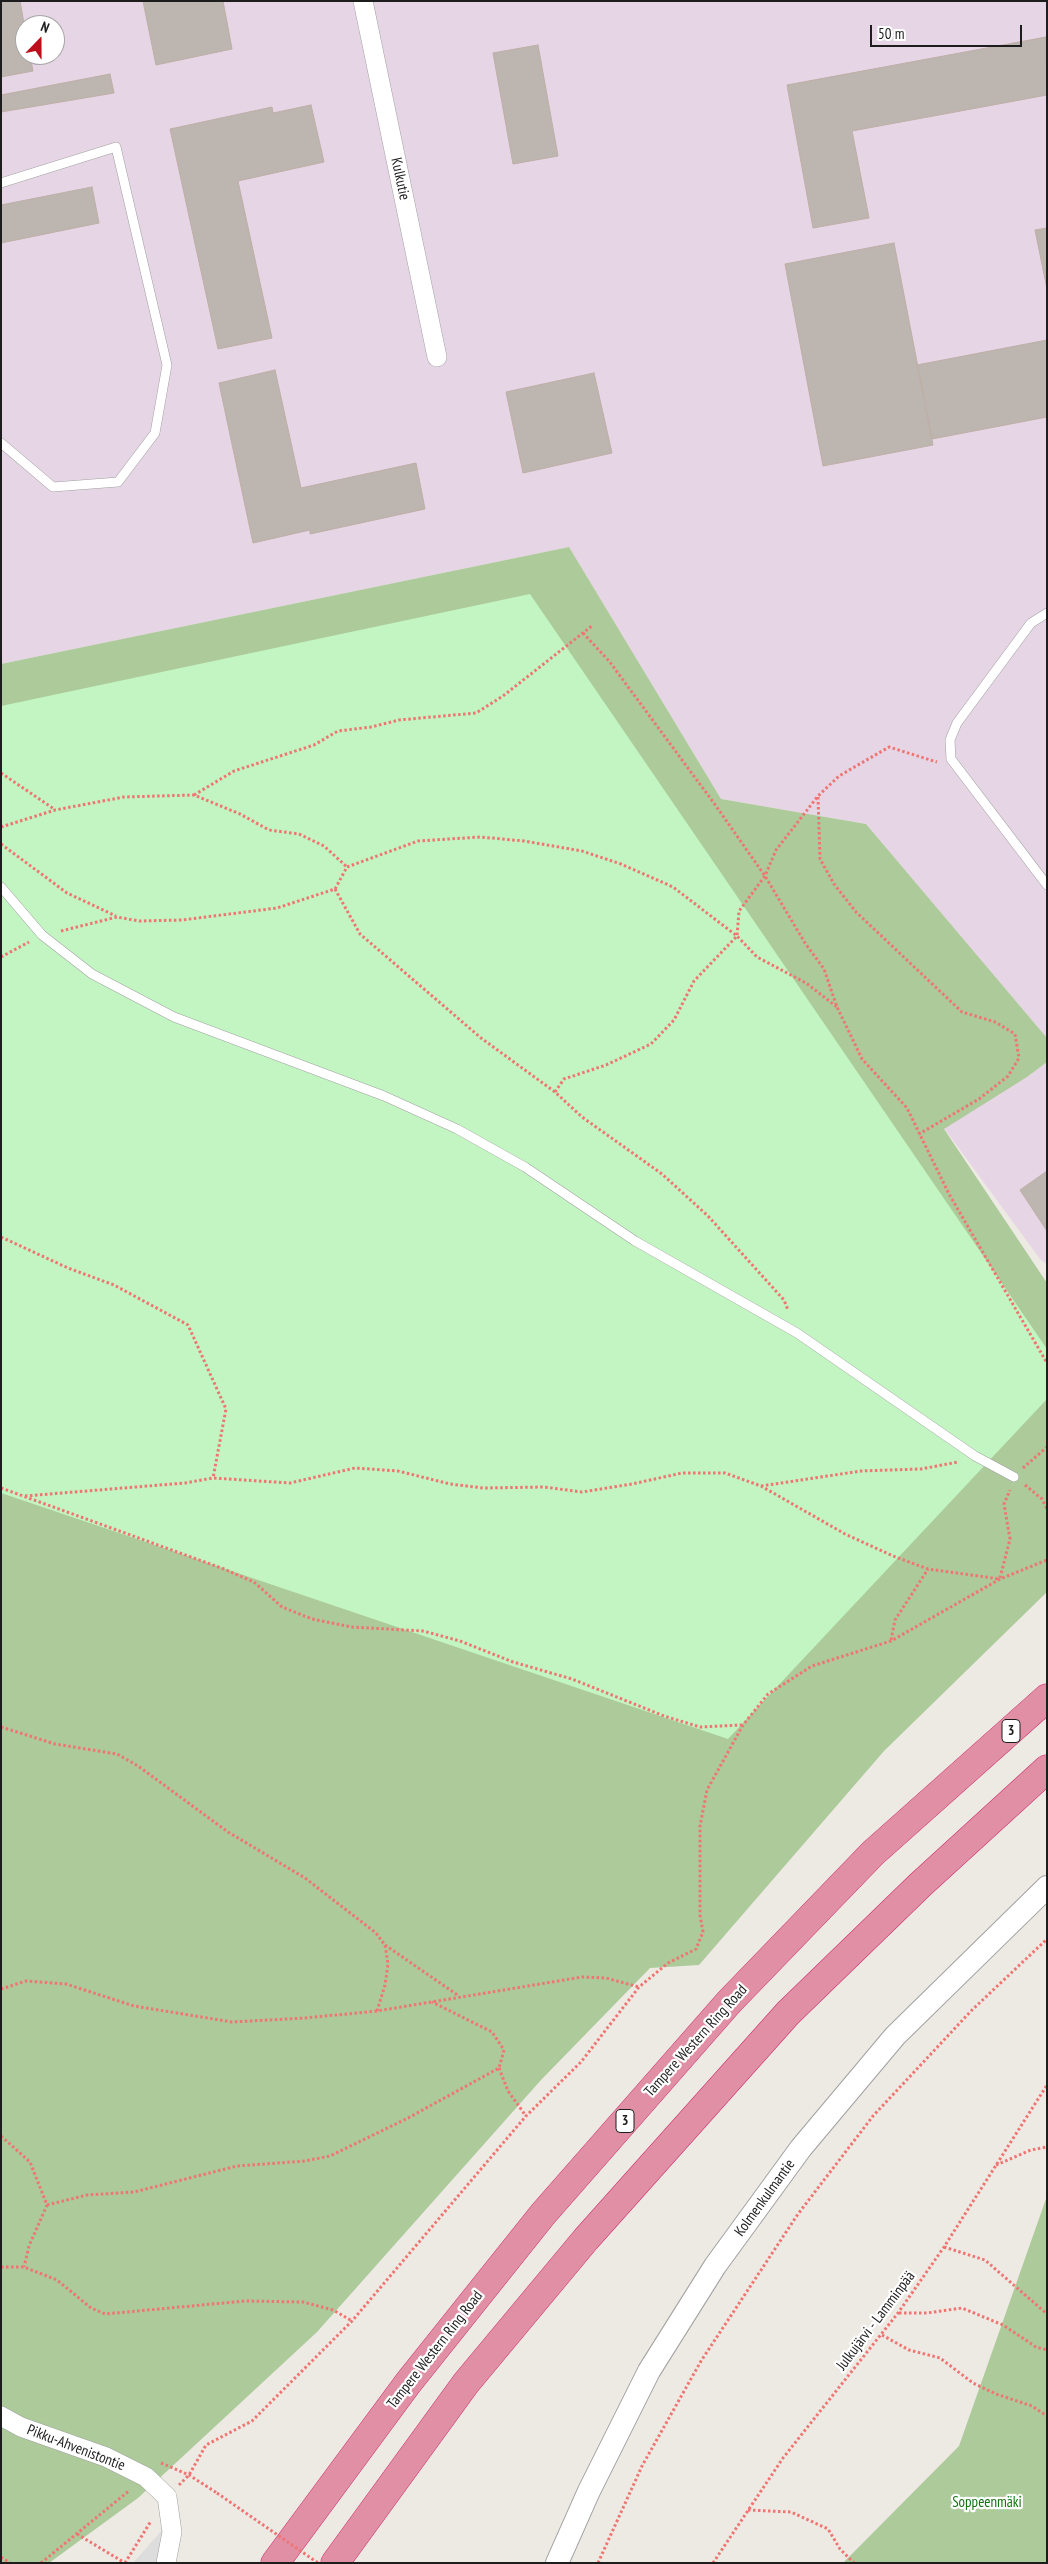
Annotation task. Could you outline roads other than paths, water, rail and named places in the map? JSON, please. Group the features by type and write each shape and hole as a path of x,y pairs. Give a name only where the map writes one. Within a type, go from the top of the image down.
{"highway":[{"name":"Tampere Western Ring Road","path":"275,2563 408,2382 543,2214 729,2002 873,1853 1047,1698"},
{"path":"335,2563 466,2383 612,2210 788,2013 920,1885 1047,1769"}],"street":[{"name":"Kulkutie","path":"362,1 437,357"},
{"name":"Kolmenkulmantie","path":"557,2563 589,2492 649,2371 716,2266 795,2156 895,2036 1047,1887"},
{"name":"Pikku-Ahvenistontie","path":"1,2416 21,2427 106,2457 146,2477 166,2497 172,2532 166,2563"}],"lane":[{"path":"1,183 116,147 167,365 155,433 118,482 52,487 1,444"},
{"path":"1047,613 1031,623 957,723 950,740 951,758 1047,885"},
{"path":"1,887 42,935 92,974 174,1017 384,1096 457,1129 525,1167 635,1240 798,1333 975,1456 1014,1477"}],"park label":[{"name":"Soppeenmäki","path":"987,2503"}]}
